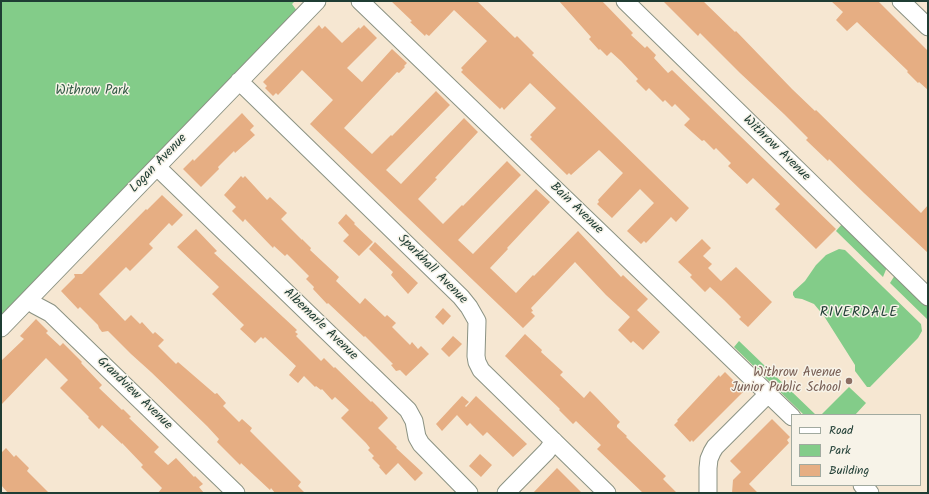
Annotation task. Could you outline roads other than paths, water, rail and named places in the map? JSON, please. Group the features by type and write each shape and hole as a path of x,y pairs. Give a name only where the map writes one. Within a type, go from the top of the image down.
{"street":[{"name":"Logan Avenue","path":"1,328 317,1"},
{"name":"Bain Avenue","path":"360,1 791,416"},
{"name":"Withrow Avenue","path":"625,1 928,297"},
{"path":"900,1 928,27"},
{"name":"Sparkhall Avenue","path":"239,81 461,297 477,321 476,356 479,366 607,493"},
{"name":"Albemarle Avenue","path":"157,167 408,410 414,421 417,437 421,444 469,493"},
{"name":"Grandview Avenue","path":"29,299 50,313 236,493"},
{"path":"708,493 708,468 712,452 768,394"},
{"path":"506,493 547,451 554,441"}],"place":[{"name":"Withrow Avenue Junior Public School","path":"849,381"}],"district":[{"name":"RIVERDALE","path":"859,314"}],"park label":[{"name":"Withrow Park","path":"92,92"}]}
